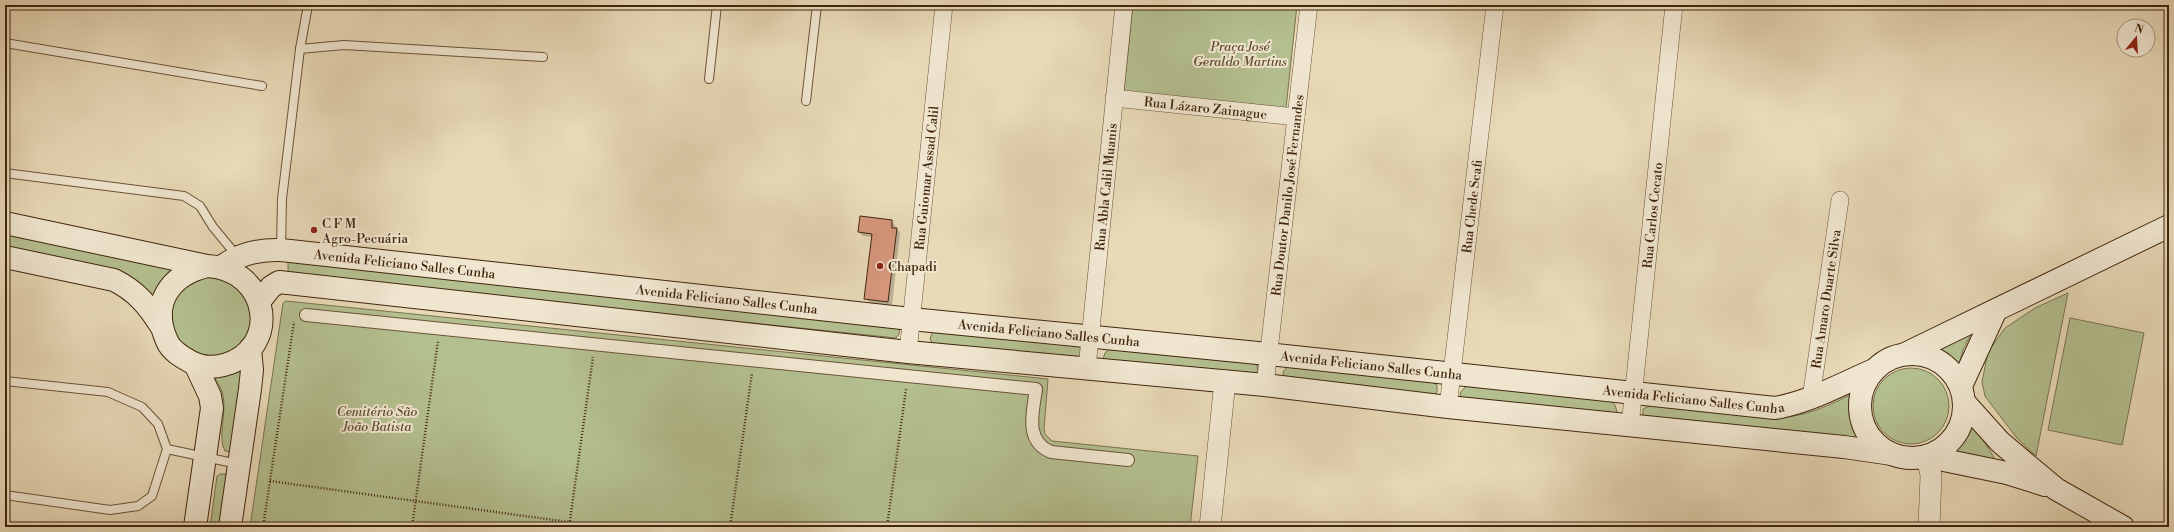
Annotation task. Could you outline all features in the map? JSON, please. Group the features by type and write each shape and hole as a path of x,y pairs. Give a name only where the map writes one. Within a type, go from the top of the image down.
{"main road":[{"name":"Avenida Feliciano Salles Cunha","path":"5,223 222,263 257,251 281,250 911,319 1268,354 1775,408 1792,405 1811,398 1874,370"},
{"path":"1892,454 1878,447 1871,439 1860,418 1861,396 1864,385 1874,370 1887,360 1904,354 2169,226"},
{"path":"280,282 281,250"},
{"path":"5,257 114,280 130,288 142,298 161,326 168,342 179,356 195,364 219,366 231,363 250,349 261,327 262,314 255,291 244,279 222,263 191,270 173,284 166,293 161,309 161,326"},
{"path":"259,302 271,287 280,282 908,352 1265,385 1448,407 1844,447 1892,454 1912,459 1928,457 2007,473 2056,489"},
{"path":"1928,457 1944,449 1956,436 1963,420 1963,394 1996,310"},
{"path":"230,527 250,389 252,370 250,349"},
{"path":"1904,354 1921,355 1937,360 1951,371 1963,394 2000,442 2056,489 2123,527"},
{"path":"195,364 210,396 212,408 195,527"}],"street":[{"name":"Rua Guiomar Assad Calil","path":"908,352 944,5"},
{"name":"Rua Abla Calil Muanis","path":"1087,368 1124,5"},
{"name":"Rua Doutor Danilo José Fernandes","path":"1265,385 1309,5"},
{"name":"Rua Chede Scafi","path":"1448,407 1495,5"},
{"name":"Rua Carlos Cecato","path":"1630,426 1674,5"},
{"name":"Rua Lázaro Zainague","path":"1114,98 1296,117"},
{"name":"Rua Amaro Duarte Silva","path":"1811,398 1840,200"},
{"path":"306,315 1036,389 1032,426 1038,444 1044,449 1051,452 1128,460"},
{"path":"1210,527 1225,381"},
{"path":"1928,457 1931,475 1929,527"}],"lane":[{"path":"281,250 282,199 300,49 308,5"},
{"path":"709,79 717,5"},
{"path":"806,101 817,5"},
{"path":"5,43 262,86"},
{"path":"300,49 344,45 543,58"},
{"path":"5,173 184,196 200,206 213,228 222,263"},
{"path":"5,381 108,392 142,407 158,424 166,450 152,496 138,506 110,510 5,494"},
{"path":"166,450 239,464"}],"path":[{"path":"263,527 293,322 306,315"},
{"path":"412,527 440,329"},
{"path":"569,527 595,344"},
{"path":"730,527 754,360"},
{"path":"886,527 908,376"},
{"path":"270,481 605,527"}],"green space":[{"name":"Praça José Geraldo Martins","path":"1133,5 1297,5 1286,108 1124,91"},
{"path":"5,234 181,268 156,299 139,285 5,251"},
{"path":"288,261 900,327 899,334 896,338 295,275 288,273"},
{"path":"200,275 237,283 254,316 250,334 244,342 237,349 219,359 210,360 197,356 172,335 171,298"},
{"path":"2068,293 2036,456 2016,437 1985,396 1982,382 1988,352 2005,328 2035,308"},
{"name":"Cemitério São João Batista","path":"286,301 1048,379 1044,429 1045,434 1052,441 1198,456 1190,527 250,527 283,303"},
{"path":"2070,318 2144,333 2122,445 2048,430"},
{"path":"934,328 1078,346 1081,349 1081,354 1076,360 933,344 930,339"},
{"path":"1974,328 1963,350 1958,367 1927,347"},
{"path":"1110,349 1252,363 1257,365 1258,373 1255,378 1106,363 1103,359 1105,353"},
{"path":"1288,366 1431,381 1437,385 1437,392 1432,397 1284,379 1283,372"},
{"path":"248,367 233,452 225,451 222,439 224,410 223,396 212,373"},
{"path":"1911,368 1925,371 1938,379 1946,392 1949,406 1946,420 1938,433 1925,441 1911,444 1897,441 1884,433 1876,420 1873,406 1876,392 1884,379 1897,371"},
{"path":"1466,386 1611,401 1615,405 1617,412 1614,417 1462,399 1460,393"},
{"path":"1852,394 1854,424 1861,438 1855,440 1647,423 1643,416 1643,409 1651,405 1779,418 1789,417 1817,410"},
{"path":"1972,422 1993,455 1997,465 1953,456"},
{"path":"220,474 228,474 226,527 210,527 217,476"}],"building":[{"name":"Chapadi","path":"860,216 892,220 892,228 897,228 888,302 864,299 872,234 858,232"}],"place":[{"name":"C F M Agro-Pecuária","path":"314,230"},
{"name":"Chapadi","path":"880,266"}]}
